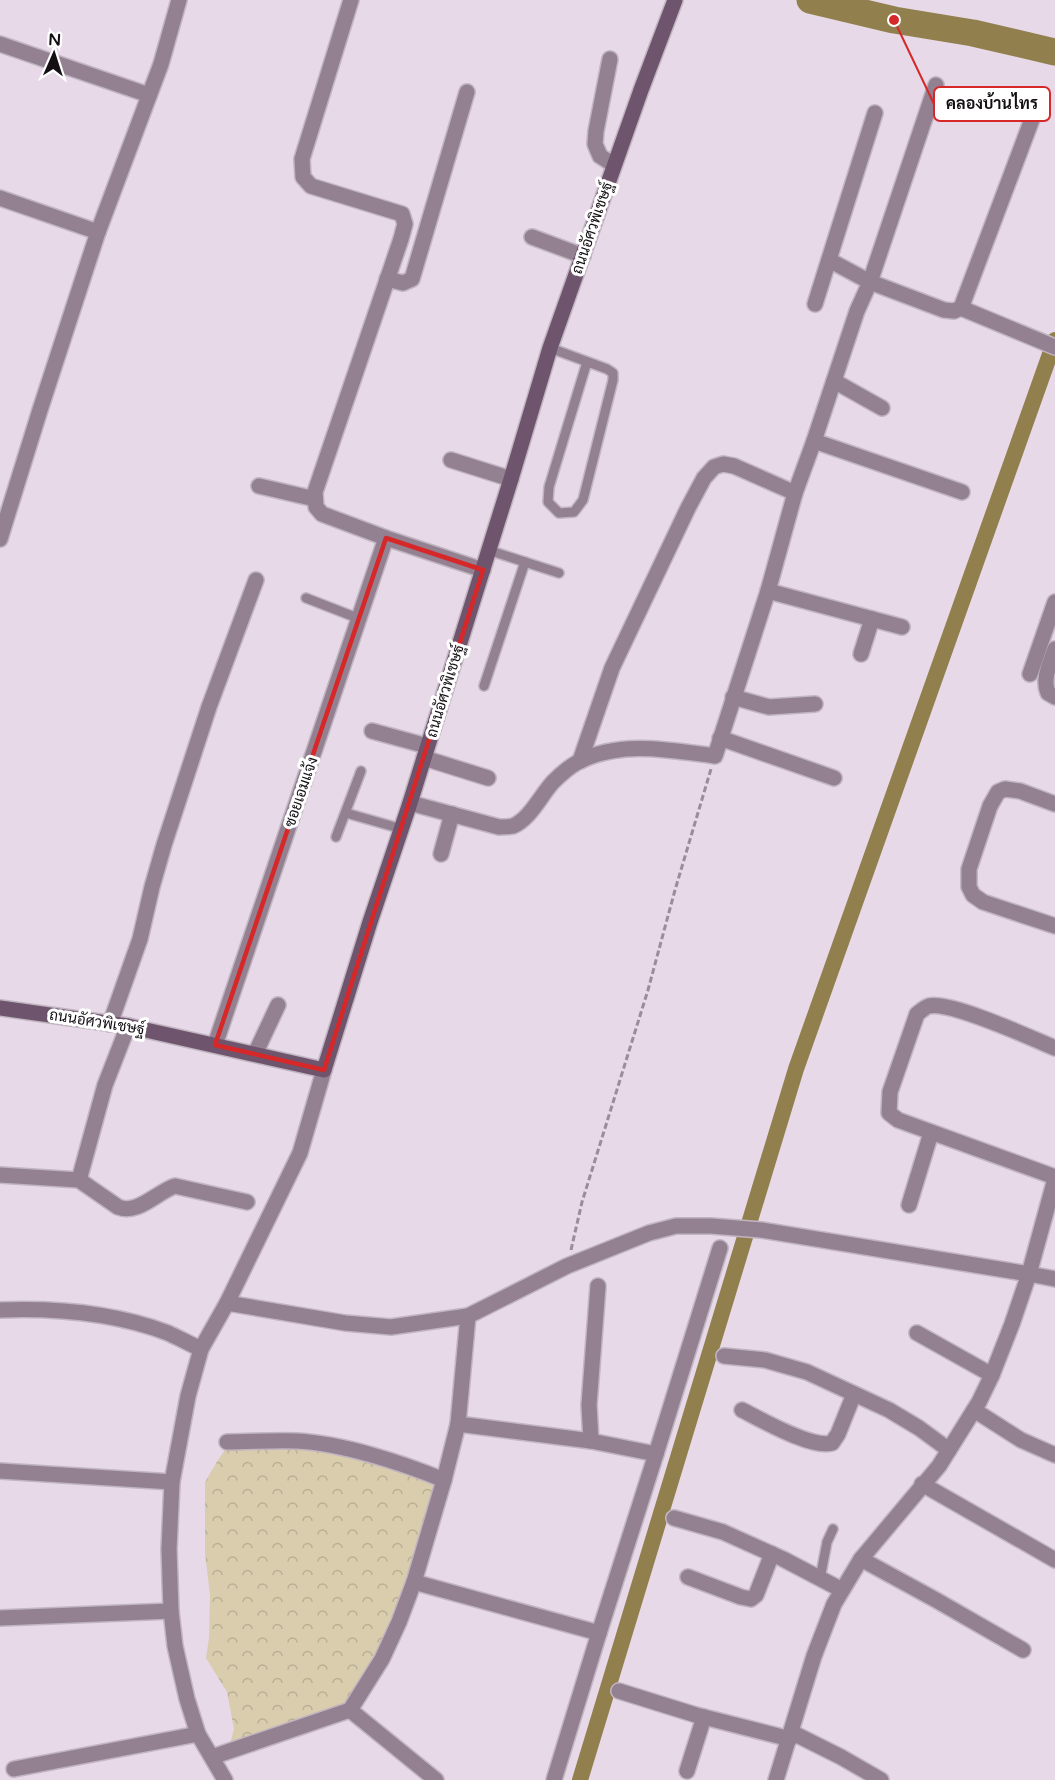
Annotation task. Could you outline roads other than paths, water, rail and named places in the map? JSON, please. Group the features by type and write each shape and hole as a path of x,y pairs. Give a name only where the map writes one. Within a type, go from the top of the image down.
{"street":[{"path":"1,531 98,232 161,64 179,0"},
{"path":"351,0 302,159 303,177 311,186 402,214 405,224 315,492 316,507 322,514 483,570"},
{"name":"ถนนอัศวพิเชษฐ์","path":"0,1008 128,1026 324,1070 370,922 402,829 550,348 675,0"},
{"path":"0,44 149,95"},
{"path":"610,59 595,144 600,156 614,165"},
{"path":"410,803 499,827 511,827 523,818 567,769 580,761 623,748 715,756 768,591 795,493 857,311 870,282 936,85"},
{"path":"387,279 404,283 412,279 467,92"},
{"path":"815,304 875,112"},
{"path":"961,309 1034,114"},
{"path":"0,198 98,232"},
{"path":"532,237 583,256"},
{"path":"829,260 870,282 944,310 961,309 1055,347"},
{"path":"834,381 882,408"},
{"path":"814,441 962,492"},
{"path":"451,459 511,479"},
{"path":"580,761 612,668 704,478 714,467 723,464 734,466 795,493"},
{"path":"259,486 315,499"},
{"name":"ซอยเอมแจ้ง","path":"214,1045 386,538"},
{"path":"110,1024 140,939 164,844 209,707 256,580"},
{"path":"768,591 902,627"},
{"path":"1030,674 1055,602"},
{"path":"861,654 872,619"},
{"path":"1055,649 1045,686 1048,693 1055,697"},
{"path":"733,697 769,707 815,704"},
{"path":"372,731 488,778"},
{"path":"720,738 834,778"},
{"path":"1055,804 1020,791 1005,789 998,792 990,806 969,869 969,887 973,895 983,902 1055,926"},
{"path":"441,854 452,814"},
{"path":"255,1054 278,1005"},
{"path":"776,1780 814,1656 834,1604 861,1559 939,1466 974,1410 992,1375 1029,1274 1055,1178 931,1133 898,1120 889,1113 890,1092 917,1014 927,1006 941,1006 964,1012 1055,1048"},
{"path":"79,1179 105,1085 128,1026"},
{"path":"225,1780 198,1734 175,1646 171,1611 169,1550 172,1482 188,1396 201,1349 227,1303 300,1153 324,1070"},
{"path":"909,1205 931,1133"},
{"path":"0,1175 79,1179 125,1210 175,1186 247,1202"},
{"path":"227,1303 345,1323 390,1327 468,1316 567,1266 649,1233 676,1226 761,1230 1055,1279"},
{"path":"554,1780 720,1248"},
{"path":"591,1441 589,1404 598,1286"},
{"path":"0,1310 31,1309 74,1312 120,1319 168,1333 201,1349"},
{"path":"212,1757 350,1710 382,1659 414,1582 458,1424 468,1316"},
{"path":"917,1333 992,1375"},
{"path":"724,1356 765,1360 807,1372 890,1410 949,1450"},
{"path":"742,1410 812,1442 824,1445 832,1443 838,1434 854,1394"},
{"path":"974,1410 1022,1440 1055,1455"},
{"path":"458,1424 591,1441 656,1454"},
{"path":"226,1442 298,1441 346,1449 393,1461 444,1479"},
{"path":"0,1471 172,1482"},
{"path":"922,1484 1055,1560"},
{"path":"674,1518 723,1532 842,1590"},
{"path":"688,1577 751,1599 756,1595 772,1554"},
{"path":"861,1559 1023,1650"},
{"path":"414,1582 599,1633"},
{"path":"0,1618 171,1611"},
{"path":"619,1691 704,1717 790,1735 841,1757 881,1780"},
{"path":"350,1710 423,1772 436,1780"},
{"path":"687,1771 704,1717"},
{"path":"14,1769 198,1734"}],"lane":[{"path":"550,348 607,369 613,373 583,500 574,512 559,513 548,502 549,487 587,362"},
{"path":"488,550 559,573"},
{"path":"484,686 525,562"},
{"path":"306,598 360,619"},
{"path":"336,837 361,771"},
{"path":"346,813 402,829"},
{"path":"820,1579 827,1542 833,1529"}],"waterway":[{"path":"810,0 894,20 973,33 1055,52"},
{"path":"580,1780 796,1069 1055,340"}],"place":[{"name":"คลองบ้านไทร","path":"894,20"}]}
